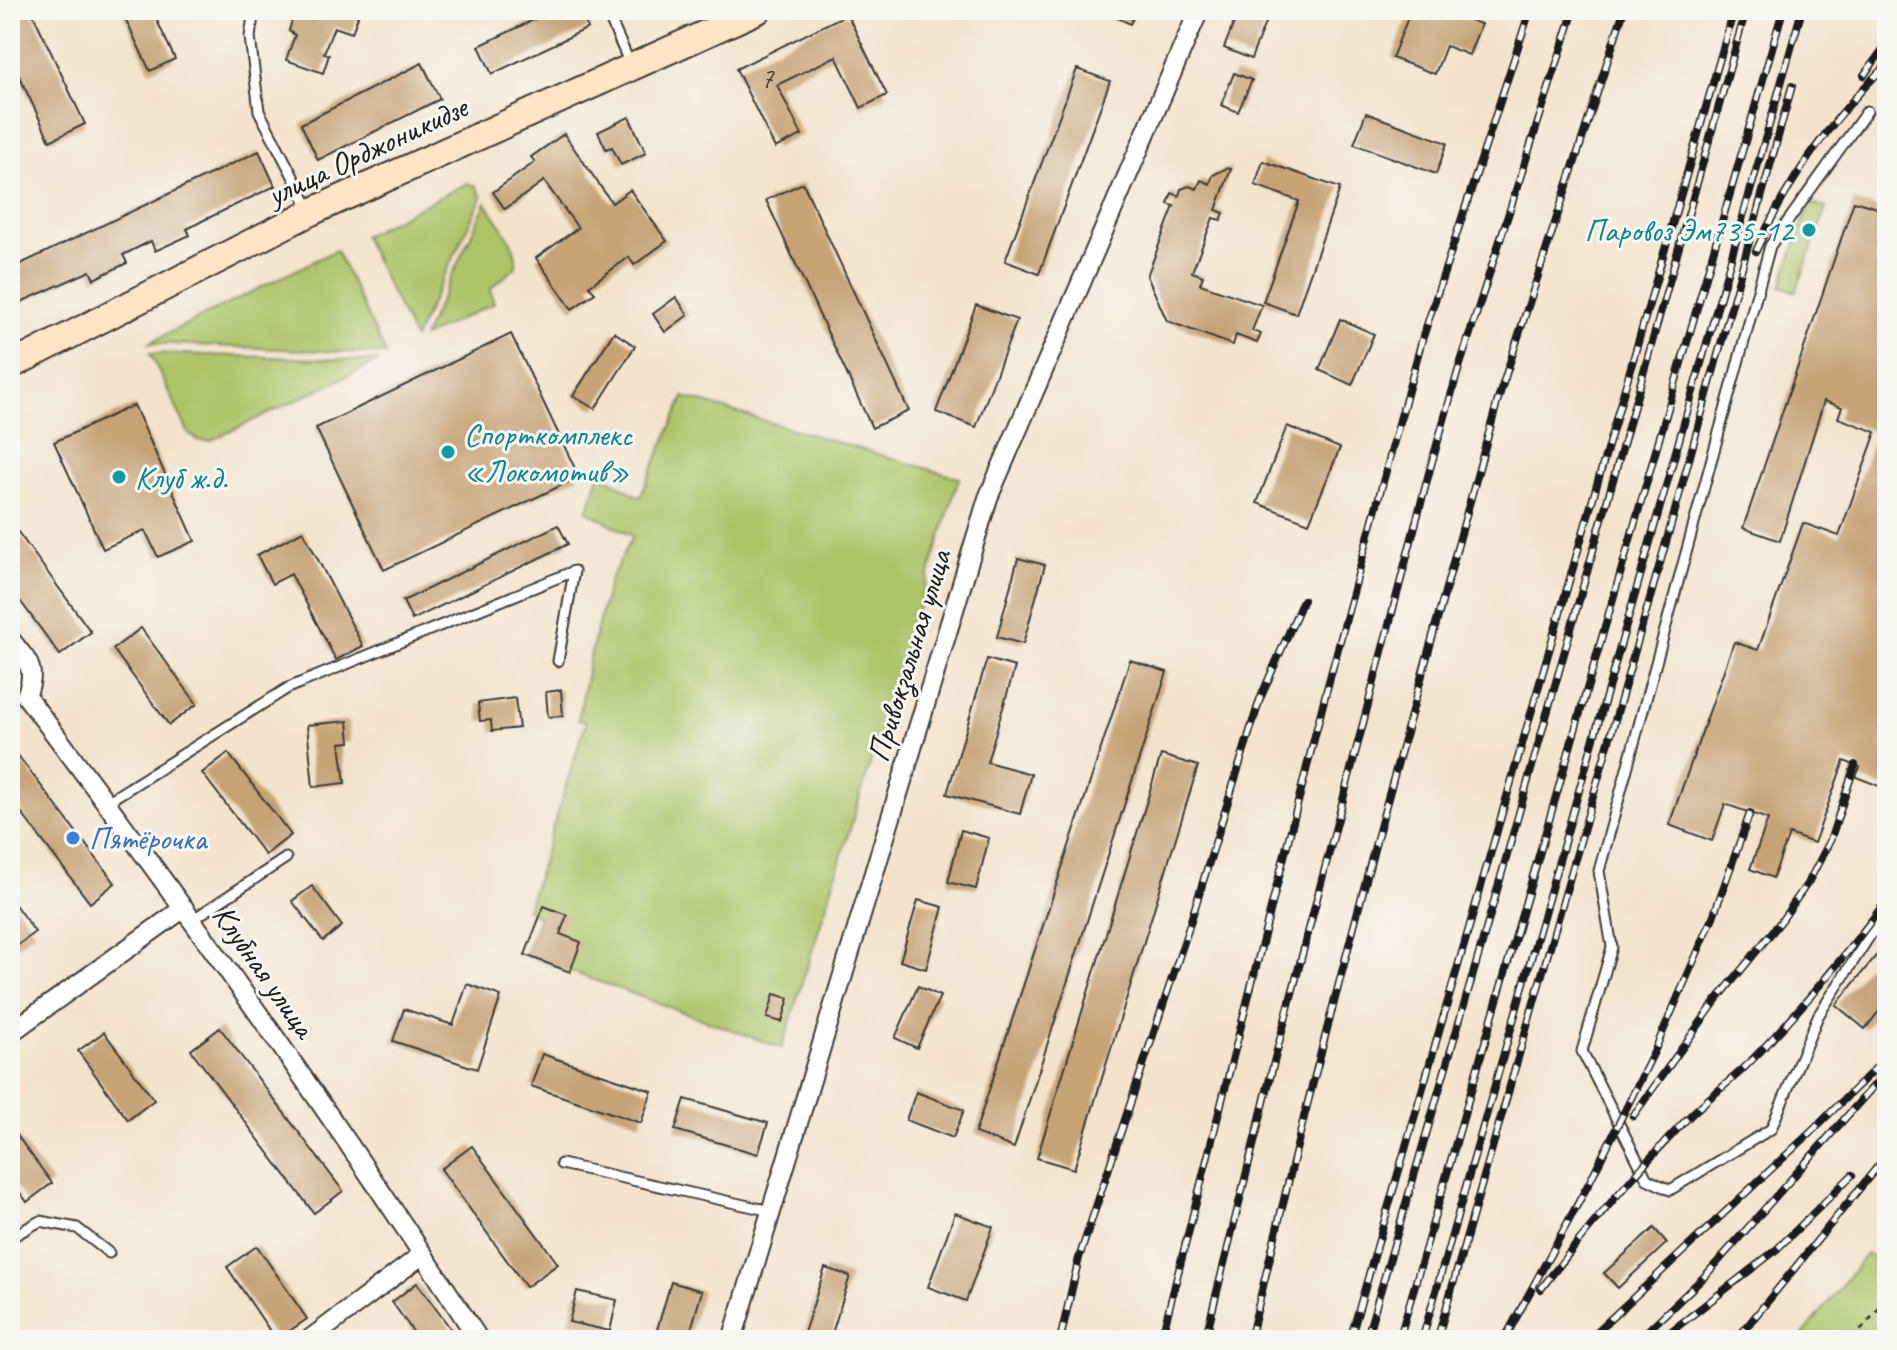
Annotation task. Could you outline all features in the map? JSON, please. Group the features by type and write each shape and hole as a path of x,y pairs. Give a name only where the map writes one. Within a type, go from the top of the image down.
{"street":[{"name":"улица Орджоникидзе","path":"10,366 311,212 758,10"},
{"name":"Привокзальная улица","path":"732,1340 988,498 1199,10"},
{"name":"Клубная улица","path":"10,639 32,668 32,681 22,696 107,802 188,914 479,1340"},
{"path":"10,1033 188,914"},
{"path":"309,1340 423,1254"}],"lane":[{"path":"254,10 250,37 259,111 311,212"},
{"path":"606,10 632,67"},
{"path":"1867,111 1770,246 1599,871 1612,947 1582,1051 1647,1179 1670,1190 1771,1129 1818,1016 1887,909"},
{"path":"107,802 288,688 574,571 558,661"},
{"path":"188,914 286,858"},
{"path":"561,1164 771,1211"},
{"path":"10,1238 40,1221 77,1228 109,1253"}],"path":[{"path":"1861,10 1887,22"},
{"path":"1853,1340 1887,1298"}],"green space":[{"path":"467,183 476,186 482,197 414,339 363,236"},
{"path":"486,203 511,242 516,267 490,289 494,303 423,337"},
{"path":"1810,203 1826,208 1796,292 1781,286"},
{"path":"336,250 386,354 149,343"},
{"path":"150,353 379,361 210,441 199,441 189,434"},
{"path":"684,397 959,478 782,1048 525,955 539,917 527,909 586,722 578,720 609,581 633,536 587,511 600,474 640,497"},
{"path":"1867,1253 1887,1268 1887,1340 1799,1340"}],"building":[{"path":"10,10 31,10 85,124 50,141 10,57"},
{"path":"121,10 152,10 175,59 150,71"},
{"path":"317,10 353,10 351,13 358,16 352,33 334,27 324,53 329,55 323,73 286,60 295,35 289,31 294,13 313,19"},
{"path":"554,10 579,10 588,28 492,74 479,46"},
{"path":"900,10 924,10 904,19"},
{"path":"1102,10 1137,10 1130,24"},
{"path":"1239,10 1270,10 1251,59 1224,48"},
{"path":"1411,10 1463,10 1461,17 1481,24 1469,55 1446,46 1435,74 1392,58"},
{"path":"847,14 887,95 861,108 836,56 777,85 802,135 775,148 736,69"},
{"path":"422,63 440,99 318,160 301,124"},
{"path":"1077,69 1110,81 1039,274 1005,261"},
{"path":"1234,73 1252,80 1238,112 1221,105"},
{"path":"1366,113 1447,143 1436,174 1354,144"},
{"path":"629,117 646,153 621,165 612,147 606,149 598,132"},
{"path":"564,134 612,203 630,190 667,241 634,265 629,257 589,286 595,293 572,309 536,258 578,228 544,181 505,209 493,192 535,162 531,157"},
{"path":"259,151 275,186 187,229 190,235 155,251 151,241 123,255 127,263 94,279 90,271 10,307 10,269"},
{"path":"1263,161 1340,188 1296,314 1263,302 1299,201 1255,185"},
{"path":"1231,169 1216,210 1224,213 1221,220 1213,218 1192,272 1203,276 1200,284 1262,305 1252,331 1261,334 1257,343 1236,335 1233,345 1167,321 1147,276 1174,206 1168,204 1172,193 1179,196 1181,189 1189,186 1197,189 1201,180 1210,184 1213,175"},
{"path":"803,183 909,411 872,428 766,200"},
{"path":"1854,201 1887,211 1887,789 1856,777 1860,767 1844,761 1814,843 1789,834 1773,878 1750,869 1768,819 1725,804 1712,841 1669,825 1734,642 1758,650 1803,523 1839,536 1876,432 1838,418 1842,407 1824,401 1780,541 1743,528"},
{"path":"676,297 688,315 665,332 653,314"},
{"path":"976,305 1017,320 976,427 936,412"},
{"path":"1340,319 1374,334 1352,385 1319,370"},
{"path":"614,332 635,346 595,409 573,396"},
{"name":"Спорткомплекс «Локомотив»","path":"511,334 579,477 384,570 316,428"},
{"name":"Клуб ж.д.","path":"134,405 195,541 158,557 145,530 103,549 54,442"},
{"path":"1287,426 1340,448 1309,523 1257,503"},
{"path":"10,521 91,632 60,655 10,587"},
{"path":"558,525 568,544 412,620 403,601"},
{"path":"303,531 363,646 336,660 291,574 272,584 257,555"},
{"path":"1018,558 1045,565 1023,644 997,637"},
{"path":"141,628 197,704 169,725 113,649"},
{"path":"987,659 1015,667 987,762 1031,774 1020,814 947,794"},
{"path":"1130,660 1167,672 1014,1148 975,1133"},
{"path":"561,690 563,716 548,717 546,692"},
{"path":"515,698 519,728 492,731 491,720 480,721 478,703"},
{"path":"348,721 350,742 340,743 345,783 313,787 307,725"},
{"path":"10,745 115,883 90,903 10,798"},
{"path":"228,753 291,835 265,855 202,773"},
{"path":"1161,755 1198,766 1074,1169 1037,1158"},
{"path":"961,830 989,838 976,889 948,882"},
{"path":"312,886 342,926 323,941 292,901"},
{"path":"10,898 35,932 13,949 10,944"},
{"path":"918,900 943,907 926,969 900,961"},
{"path":"544,906 567,915 560,934 581,942 570,972 525,955"},
{"path":"1887,942 1887,1001 1865,1029 1836,1005"},
{"path":"467,984 501,996 477,1069 393,1041 404,1009 453,1025"},
{"path":"918,986 940,996 917,1048 895,1038"},
{"path":"774,994 789,998 782,1022 767,1018"},
{"path":"220,1028 343,1191 314,1213 191,1050"},
{"path":"104,1032 154,1100 128,1120 78,1051"},
{"path":"542,1054 652,1091 641,1123 531,1086"},
{"path":"916,1092 964,1110 953,1138 906,1120"},
{"path":"685,1099 768,1123 758,1154 675,1130"},
{"path":"10,1126 52,1183 27,1202 10,1179"},
{"path":"472,1146 558,1264 526,1287 441,1169"},
{"path":"955,1213 993,1227 966,1301 928,1287"},
{"path":"1654,1228 1667,1243 1618,1288 1604,1273"},
{"path":"257,1246 307,1319 276,1340 227,1267"},
{"path":"825,1268 850,1276 830,1340 804,1333"},
{"path":"671,1282 702,1291 688,1340 654,1340"},
{"path":"417,1283 459,1340 419,1340 392,1302"},
{"path":"577,1291 617,1300 610,1331 569,1322"}],"railway":[{"path":"1161,1340 1324,700 1422,340 1530,10"},
{"path":"1205,1340 1275,1058 1430,469 1458,371 1574,10"},
{"path":"1250,1340 1377,838 1499,396 1624,10"},
{"path":"1350,1340 1734,10"},
{"path":"1366,1340 1481,947 1746,10"},
{"path":"1399,1340 1783,10"},
{"path":"1422,1340 1802,10"},
{"path":"1864,75 1887,44"},
{"path":"1756,251 1782,200 1813,152 1848,106 1887,64"},
{"path":"1437,1340 1671,525 1792,86"},
{"path":"1060,1340 1079,1258 1187,933 1260,699 1303,600"},
{"path":"1633,1116 1716,1001 1782,920 1809,881 1830,841 1855,765"},
{"path":"1504,1340 1589,1183 1654,1052 1713,917 1750,813"},
{"path":"1541,1289 1666,1141 1744,1068 1801,1007 1887,900"},
{"path":"1588,1340 1887,1057"},
{"path":"1638,1340 1706,1275 1887,1071"},
{"path":"1884,1137 1887,1134"},
{"path":"1736,1340 1887,1155"},
{"path":"1660,1340 1776,1250 1852,1175"}],"place":[{"name":"Паровоз Эм735-12","path":"1809,230"},
{"name":"Спорткомплекс «Локомотив»","path":"448,452"},
{"name":"Клуб ж.д.","path":"119,477"},
{"name":"Пятёрочка","path":"73,838"}]}
